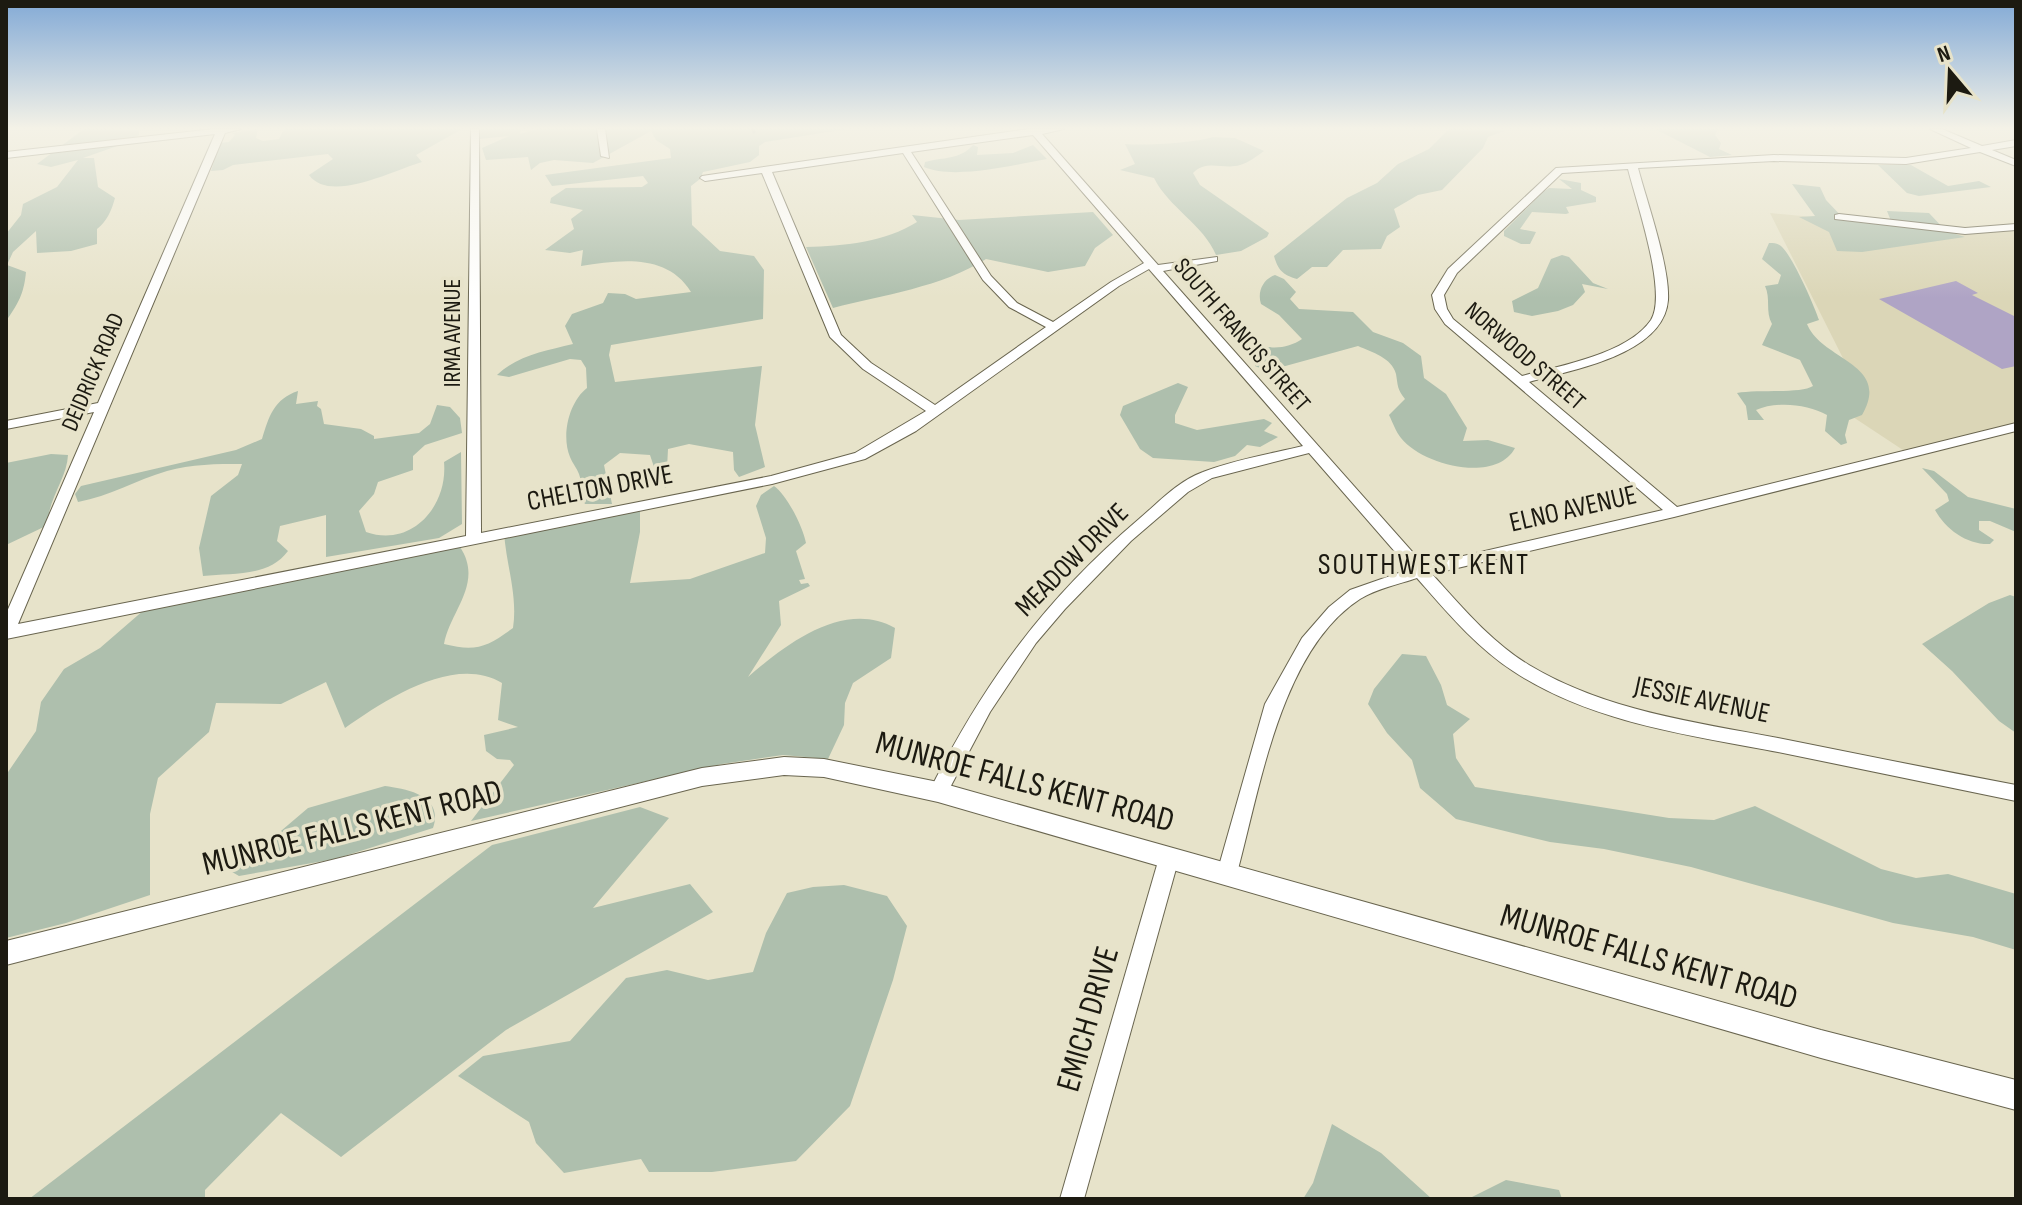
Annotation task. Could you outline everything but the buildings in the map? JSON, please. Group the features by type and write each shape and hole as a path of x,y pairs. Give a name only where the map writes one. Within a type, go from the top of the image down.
{"street":[{"name":"DEIDRICK ROAD","path":"6,633 197,185"},
{"name":"IRMA AVENUE","path":"473,538 475,185"},
{"path":"772,185 836,337 867,366 935,411"},
{"path":"928,185 987,278 1013,305 1054,327"},
{"name":"SOUTH FRANCIS STREET","path":"1081,185 1420,571"},
{"name":"NORWOOD STREET","path":"1541,185 1443,282 1438,295 1441,309 1449,321 1674,512"},
{"path":"1519,381 1629,344 1647,332 1656,320 1663,294 1661,278 1637,185"},
{"path":"1839,217 1965,231 2016,227"},
{"path":"1152,266 1213,259"},
{"name":"CHELTON DRIVE","path":"6,633 473,538 657,504 833,466 881,446 1054,327 1152,266"},
{"path":"6,425 103,406"},
{"name":"ELNO AVENUE","path":"1227,873 1270,713 1308,642 1340,606 1356,594 1420,571 2016,427"},
{"name":"MEADOW DRIVE","path":"938,792 983,708 1030,639 1059,605 1126,538 1183,489 1207,475 1312,448"},
{"name":"JESSIE AVENUE","path":"1420,571 1488,643 1523,668 1582,697 1670,723 2016,793"},
{"name":"MUNROE FALLS KENT ROAD","path":"6,953 552,814 742,769 784,766 824,768 938,792 1807,1040 2016,1095"},
{"name":"EMICH DRIVE","path":"1072,1199 1169,858"}],"shaded area":[{"path":"1770,213 1941,229 2016,227 2016,427 1909,454 1850,415 1858,388"}],"green space":[{"path":"98,185 115,198 106,219 97,229 97,244 71,251 37,253 36,231 13,252 7,265 26,272 20,298 6,321 6,234 21,215 23,204 57,187"},
{"path":"692,185 692,225 720,251 754,256 764,270 763,319 611,345 609,355 615,382 762,366 755,425 765,467 739,477 734,470 733,452 689,444 668,449 666,488 652,478 654,467 650,455 620,453 604,465 612,504 585,504 580,478 566,439 571,410 587,388 586,368 581,360 570,359 509,377 497,375 523,358 573,344 565,326 572,314 603,303 608,293 625,294 636,299 691,292 681,279 656,265 627,261 581,266 583,250 570,253 545,250 574,229 571,219 583,210 550,203 551,198 566,188"},
{"path":"1158,185 1200,185 1269,233 1241,251 1216,255 1203,234"},
{"path":"1373,185 1447,185 1442,190 1418,195 1394,209 1400,227 1387,236 1381,249 1343,250 1327,267 1312,267 1297,279 1285,274 1274,256 1347,198"},
{"path":"1567,185 1581,185 1581,190 1596,197 1596,202 1566,207 1569,213 1566,214 1532,212 1520,229 1536,232 1530,244 1521,244 1504,236 1504,231 1543,192 1549,188 1572,189"},
{"path":"1793,185 1820,187 1826,200 1844,219 1891,221 1887,211 1929,213 1946,231 1965,237 1862,252 1837,251 1829,232 1799,217 1815,216"},
{"path":"1899,185 1991,187 1919,196 1907,193"},
{"path":"1093,212 1113,235 1095,248 1085,266 1048,272 986,259 951,277 833,308 806,247 849,244 892,234 917,222 912,215 959,220"},
{"path":"1769,243 1778,244 1786,251 1802,281 1819,320 1807,324 1815,336 1862,373 1868,384 1869,398 1862,415 1849,420 1845,435 1847,443 1841,445 1825,431 1827,415 1811,408 1773,405 1756,410 1764,420 1748,420 1746,406 1737,393 1799,390 1813,386 1800,360 1762,345 1772,324 1765,286 1778,284 1781,275 1762,259"},
{"path":"1562,255 1569,257 1593,283 1608,289 1582,284 1585,292 1573,305 1532,316 1514,312 1512,301 1538,288 1551,259"},
{"path":"1275,275 1284,279 1296,292 1290,299 1299,309 1353,312 1373,332 1403,343 1421,356 1424,378 1446,394 1467,428 1463,441 1488,440 1515,448 1506,459 1476,468 1441,463 1411,448 1399,436 1389,415 1405,399 1399,390 1394,368 1381,356 1358,346 1267,371 1255,366 1257,344 1280,347 1302,339 1279,315 1261,304 1262,286"},
{"path":"1178,383 1188,387 1175,415 1175,423 1197,430 1264,419 1272,423 1264,431 1278,437 1260,447 1247,445 1235,456 1214,462 1153,458 1140,449 1120,415 1123,406"},
{"path":"298,391 296,404 318,401 324,424 361,429 374,439 419,433 430,424 437,405 450,407 460,418 462,433 425,445 413,456 413,470 378,482 374,494 359,511 366,532 398,534 412,528 424,520 440,494 444,462 461,452 462,524 439,538 326,557 326,515 280,526 277,541 288,551 261,570 203,576 199,548 211,496 238,475 242,464 176,469 78,502 75,494 81,486 236,450 262,439 278,404"},
{"path":"51,454 68,455 48,525 6,545 6,463"},
{"path":"1922,468 1934,471 1968,497 2016,509 2016,532 1990,521 1979,521 1979,530 1994,540 1990,544 1974,542 1958,535 1935,510 1949,501 1947,494"},
{"path":"774,486 789,504 802,529 806,543 796,551 805,579 799,580 801,584 808,583 810,586 779,601 781,625 748,677 797,640 836,622 876,620 895,628 891,658 853,683 845,703 844,725 828,759 783,755 722,764 471,821 514,765 510,760 497,759 486,751 484,735 518,727 498,720 502,683 483,675 442,677 400,694 345,728 326,682 281,704 216,703 209,732 158,778 150,814 150,895 66,923 6,938 6,775 36,731 41,702 64,669 100,648 152,603 460,547 466,560 467,585 444,644 465,648 481,646 513,628 513,592 504,532 640,507 640,532 630,583 690,579 765,553 766,538 756,506 761,495"},
{"path":"2010,595 2016,597 2016,733 1999,721 1922,644 1989,603"},
{"path":"1402,654 1426,656 1447,705 1470,719 1453,734 1456,758 1475,787 1669,818 1714,820 1755,806 1881,869 1916,878 1948,874 2016,894 2016,950 1973,937 1893,923 1691,867 1604,849 1550,842 1456,819 1420,788 1412,760 1387,733 1368,704 1374,689"},
{"path":"385,786 413,792 429,801 435,817 433,828 335,859 239,876 227,869 268,842 308,808"},
{"path":"640,807 669,818 593,908 690,884 713,912 506,1030 341,1157 281,1113 205,1190 205,1199 29,1199 492,845"},
{"path":"844,885 887,896 907,926 893,980 850,1106 796,1161 712,1172 649,1172 641,1159 564,1173 536,1143 529,1122 458,1076 483,1056 570,1041 626,978 667,970 708,980 753,972 766,933 787,893"},
{"path":"1332,1124 1381,1153 1432,1199 1303,1199 1313,1183"},
{"path":"1506,1180 1559,1190 1562,1199 1468,1199"}],"district":[{"name":"SOUTHWEST KENT","path":"1424,565"}]}
